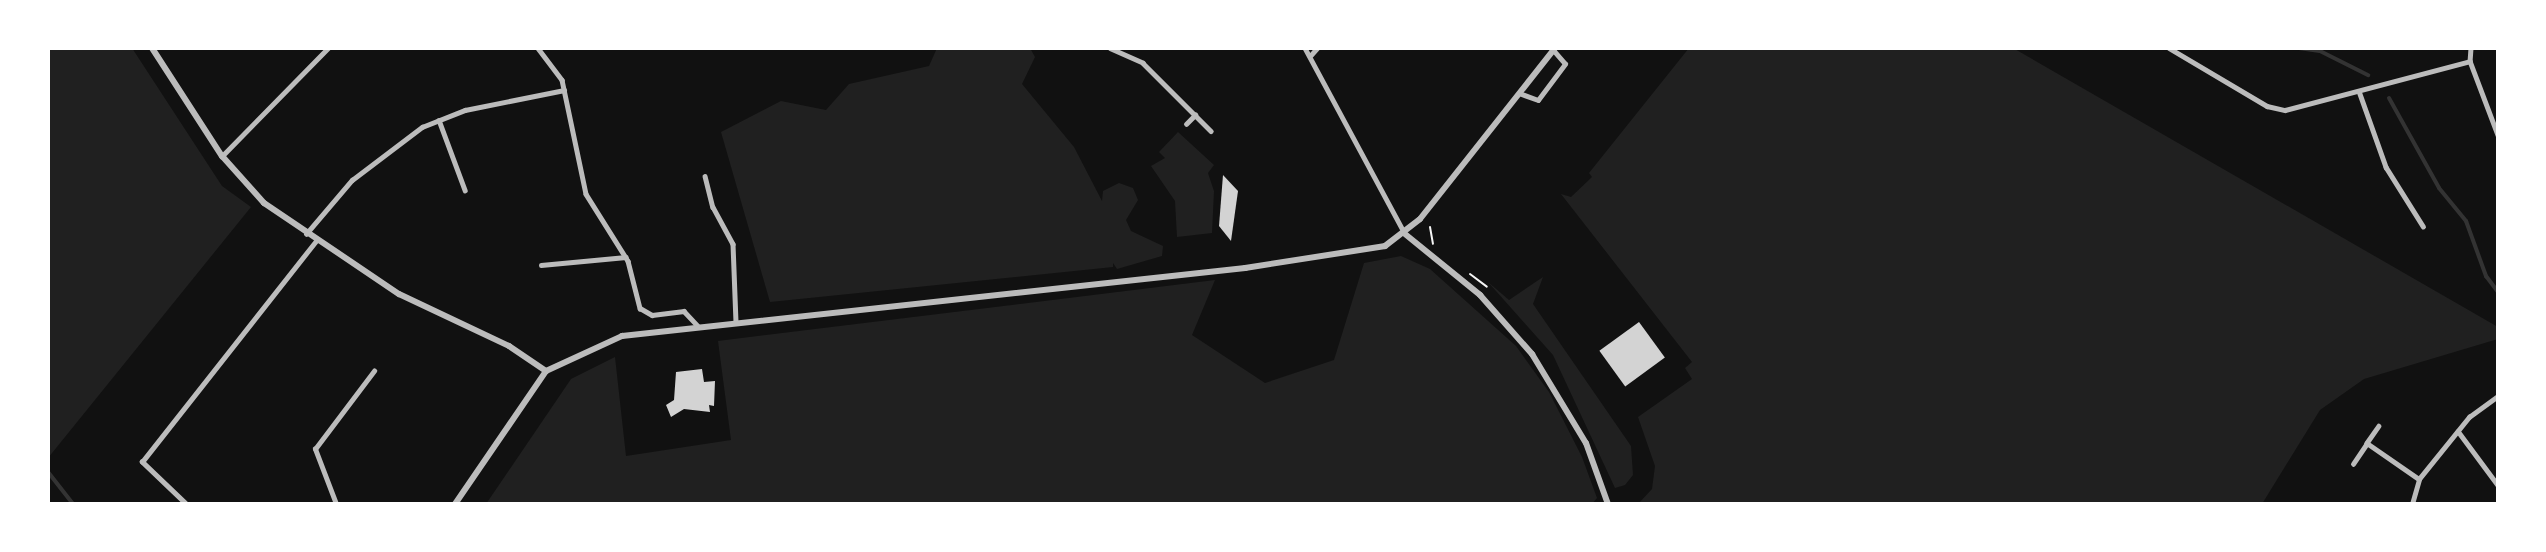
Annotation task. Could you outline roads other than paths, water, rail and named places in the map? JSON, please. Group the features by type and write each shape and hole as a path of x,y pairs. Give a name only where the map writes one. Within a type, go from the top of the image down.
{"street":[{"path":"152,48 222,156 264,203 316,242 399,294 509,346 546,371"},
{"path":"222,156 328,48"},
{"path":"538,48 564,90 586,194 626,257 642,312 684,311 698,326"},
{"path":"1110,48 1143,63 1211,130"},
{"path":"1305,48 1311,55 1405,234 1480,295 1532,354 1586,443 1608,504"},
{"path":"1311,55 1317,48"},
{"path":"2169,48 2276,108 2301,108 2470,61"},
{"path":"2471,48 2470,61 2498,135"},
{"path":"455,504 546,371 622,336 1245,268 1372,249 1405,234 1554,49 1565,64 1538,100 1519,93"},
{"path":"306,234 352,180 390,147 439,120 564,90"},
{"path":"2359,91 2385,167 2423,226"},
{"path":"1186,124 1195,115"},
{"path":"439,120 465,190"},
{"path":"705,176 713,207 733,244 736,323"},
{"path":"186,504 142,462 316,242"},
{"path":"541,265 626,257"},
{"path":"336,504 315,449 374,371"},
{"path":"2412,504 2419,479 2458,431 2498,396"},
{"path":"2353,464 2379,426"},
{"path":"2458,431 2498,485"},
{"path":"2367,443 2419,479"}],"waterway":[{"path":"2299,48 2320,51 2368,75"},
{"path":"2389,98 2439,188 2466,221 2486,276 2498,292"},
{"path":"48,472 73,504"}]}
